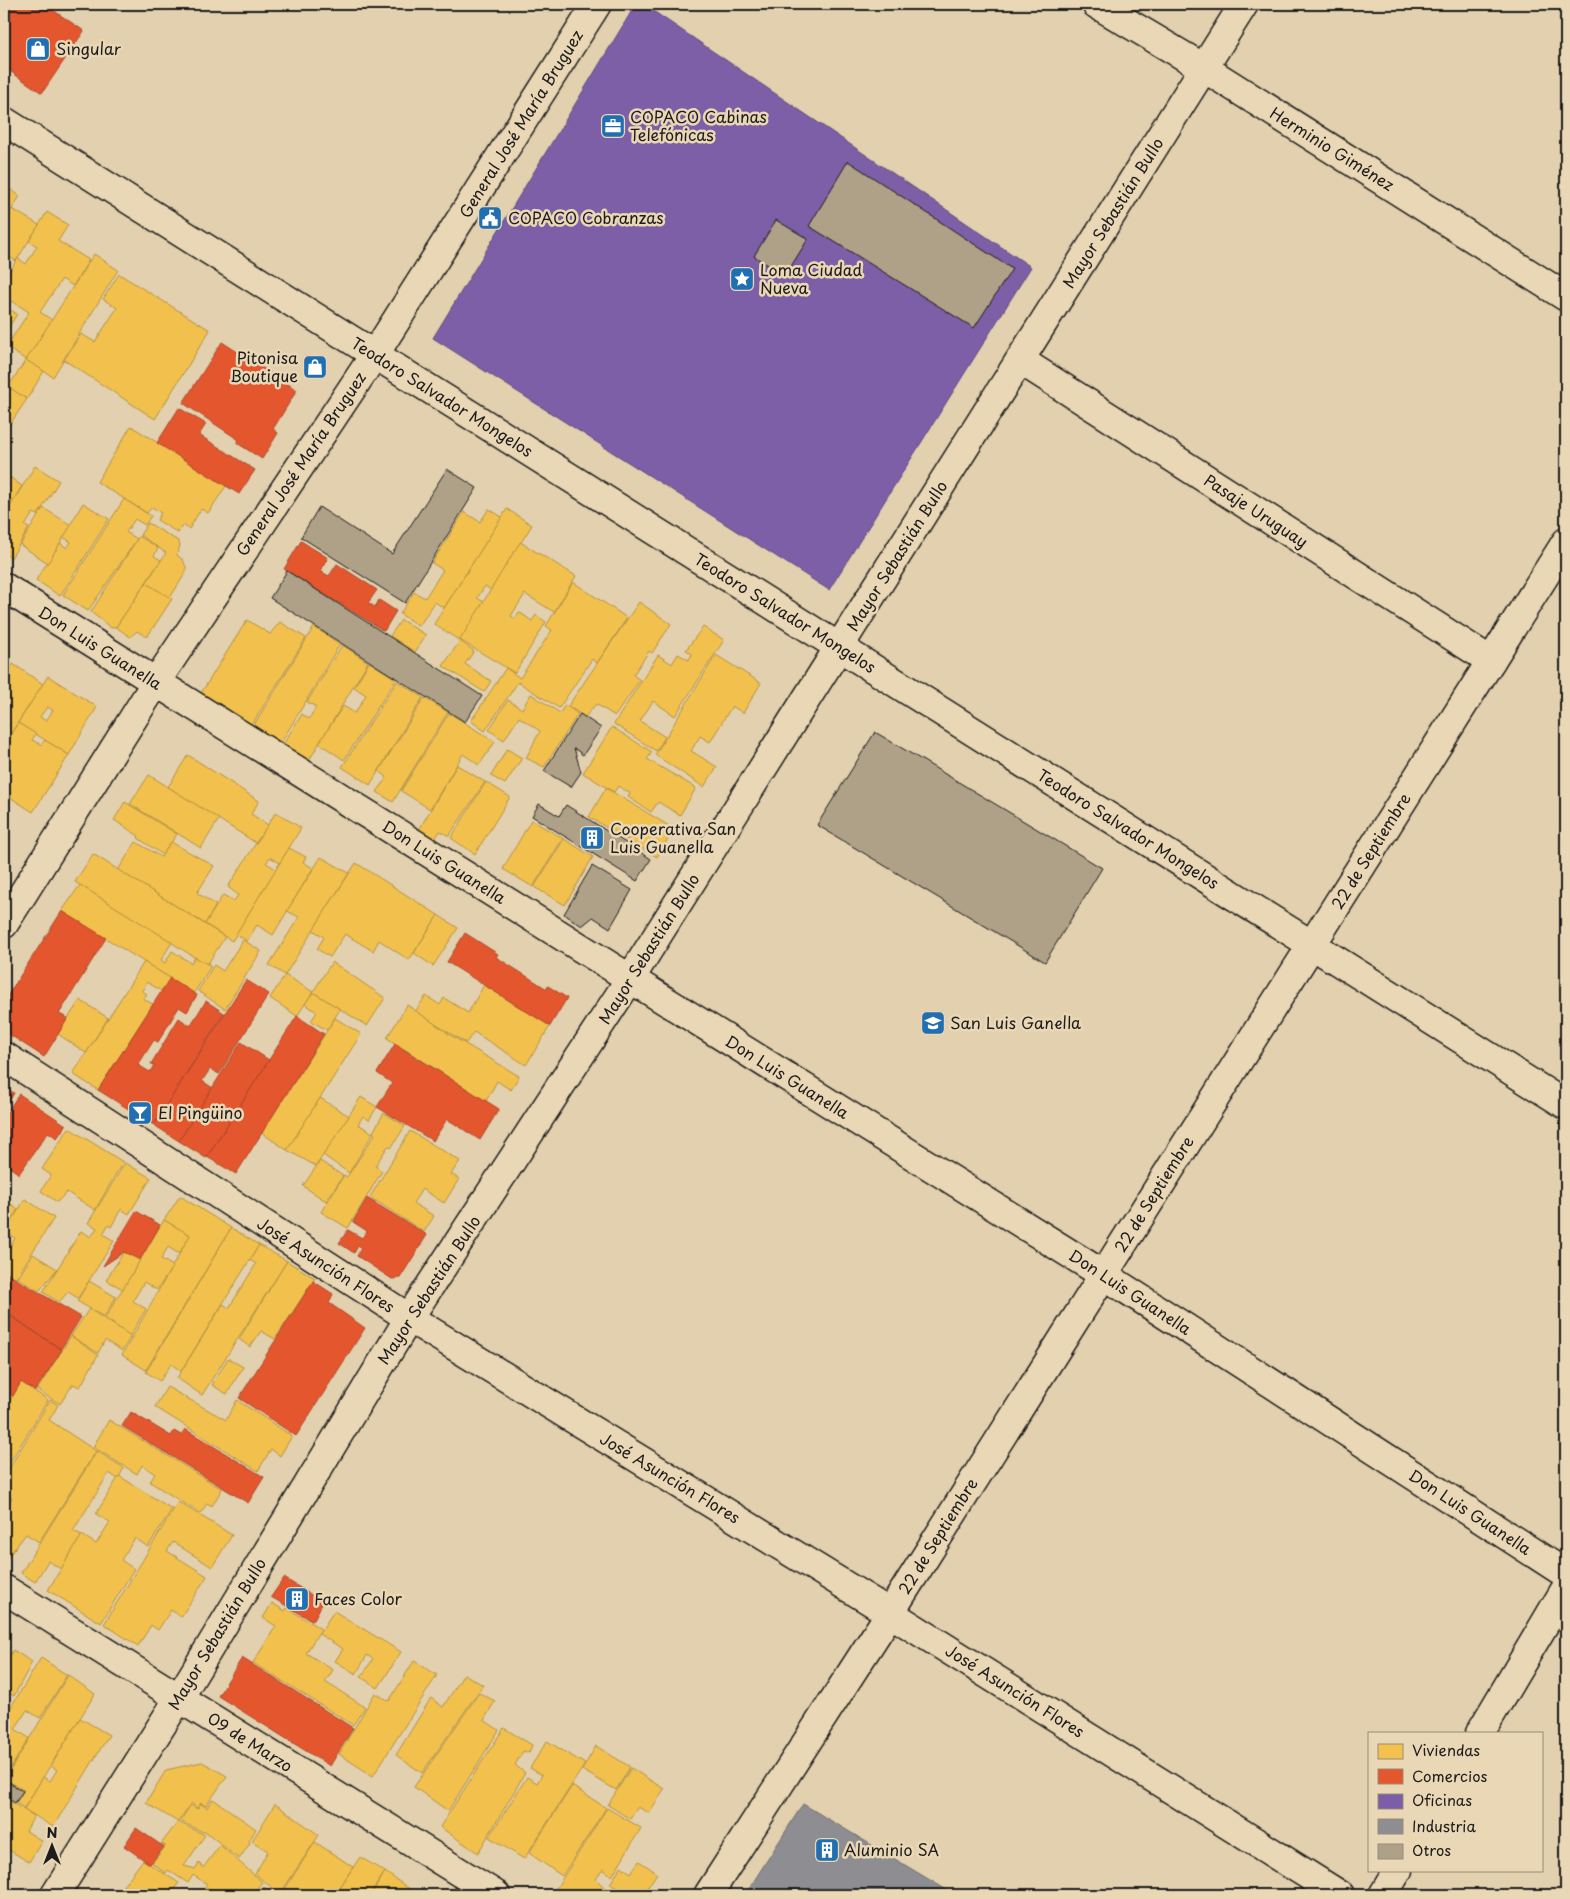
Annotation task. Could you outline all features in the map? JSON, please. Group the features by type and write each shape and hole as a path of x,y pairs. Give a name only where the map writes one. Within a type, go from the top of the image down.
{"street":[{"name":"General José María Bruguez","path":"4,924 156,682 375,354 597,4"},
{"name":"Herminio Giménez","path":"1096,4 1204,68 1566,297"},
{"name":"Mayor Sebastián Bullo","path":"54,1895 179,1698 409,1318 630,979 1244,4"},
{"name":"Teodoro Salvador Mongelos","path":"4,121 1566,1105"},
{"name":"Pasaje Uruguay","path":"1020,360 1491,661"},
{"name":"22 de Septiembre","path":"708,1895 1104,1275 1566,542"},
{"name":"Don Luis Guanella","path":"4,587 1104,1275 1566,1574"},
{"name":"José Asunción Flores","path":"4,1056 409,1318 890,1612 1340,1895"},
{"path":"1481,1732 1566,1588"},
{"name":"09 de Marzo","path":"4,1589 496,1895"},
{"path":"1383,1895 1397,1872"}],"building: Viviendas":[{"path":"4,185 20,196 4,222"},
{"path":"12,209 39,225 16,261 8,256 4,263 4,222"},
{"path":"47,212 68,225 58,241 89,260 73,286 62,279 40,312 52,320 26,360 6,347 29,312 12,301 7,308 17,314 9,327 4,324 4,280 18,258 26,264 37,246 29,241"},
{"path":"94,254 118,270 53,377 26,360"},
{"path":"119,274 210,330 155,419 64,360 81,334 95,342 117,308 103,299"},
{"path":"26,360 44,371 27,399 8,387"},
{"path":"4,384 27,399 8,427 4,424"},
{"path":"131,426 226,486 208,513 201,509 189,529 183,525 178,533 157,520 161,513 152,507 147,513 97,482"},
{"path":"35,466 59,481 38,515 33,513 25,526 29,528 11,558 4,553 4,516"},
{"path":"4,473 22,486 4,515"},
{"path":"124,499 151,516 145,525 135,519 126,532 137,539 88,611 63,595"},
{"path":"83,503 109,519 60,596 36,580 60,543 67,548 71,542 63,537"},
{"path":"43,508 71,525 48,563 20,545"},
{"path":"489,509 502,517 444,608 435,602 419,626 400,614 414,592 425,598 443,570 432,563 464,512 480,522"},
{"path":"507,509 532,525 491,590 485,586 477,598 484,602 460,641 434,624"},
{"path":"148,523 178,541 180,545 177,555 183,560 186,572 170,598 146,583 166,553 140,535"},
{"path":"139,536 158,548 154,556 161,560 116,627 111,628 91,612"},
{"path":"520,542 576,576 554,612 525,594 511,616 515,619 519,612 532,621 536,615 546,622 515,673 460,640"},
{"path":"573,582 627,618 597,663 592,659 559,708 518,682 485,731 471,721 506,668 520,678 552,630 546,626"},
{"path":"146,583 172,599 147,637 137,631 130,637 116,627"},
{"path":"639,602 671,624 652,653 649,651 633,675 640,680 615,716 596,704 585,717 568,706"},
{"path":"247,620 270,634 280,622 306,638 249,729 198,698"},
{"path":"401,620 426,635 415,652 390,636"},
{"path":"314,627 340,644 276,751 249,733"},
{"path":"703,627 724,640 675,716 653,701 640,721 665,737 656,751 614,724 658,655 672,664 678,654 689,660 692,654 686,650"},
{"path":"460,641 474,651 465,664 491,681 484,692 443,666"},
{"path":"342,645 368,662 305,767 279,751 302,714 309,719 316,707 307,702"},
{"path":"716,655 761,683 743,713 732,706 710,742 700,736 691,751 717,767 704,787 655,755"},
{"path":"4,661 12,666 4,678"},
{"path":"369,662 396,679 344,760 319,743 343,706 355,713 366,695 354,687"},
{"path":"13,664 43,684 4,744 4,678"},
{"path":"48,676 97,707 69,755 18,723","holes":["47,707 53,710 46,721 40,717"]},
{"path":"397,681 423,697 370,785 342,767"},
{"path":"531,694 560,713 565,705 578,714 544,767 526,758 540,731 519,717 504,740 489,730 508,700 522,709"},
{"path":"424,698 448,712 393,802 377,792 387,777 379,771"},
{"path":"449,713 495,742 479,765 463,754 430,809 401,791"},
{"path":"18,723 36,734 32,740 41,745 45,740 69,755 33,812 8,796 11,792 4,788 4,744"},
{"path":"612,727 652,752 647,759 696,788 680,815 658,802 651,812 628,797 630,793 618,786 614,792 583,773"},
{"path":"507,749 522,758 505,784 491,776"},
{"path":"188,755 259,801 251,814 268,825 256,843 168,787"},
{"path":"457,765 485,782 449,836 440,831 432,844 417,833"},
{"path":"149,775 219,819 201,848 130,804"},
{"path":"486,782 510,797 475,854 451,838"},
{"path":"606,788 674,829 657,857 589,817"},
{"path":"125,802 177,834 163,855 138,838 139,836 114,820"},
{"path":"276,812 301,828 280,863 270,857 266,863 276,869 232,941 205,924 223,895 234,901 238,895 228,887"},
{"path":"531,820 563,838 533,887 503,869"},
{"path":"564,839 593,857 565,905 534,887"},
{"path":"136,842 161,857 171,842 214,866 197,893 216,905 205,924 118,870"},
{"path":"289,848 306,857 303,862 313,868 273,935 257,925 247,941 236,934"},
{"path":"93,854 225,937 207,965 75,882"},
{"path":"321,857 349,873 285,975 269,965 299,917 287,911"},
{"path":"356,863 438,915 409,960 379,940 373,951 345,934 330,957 317,949 324,937 313,930"},
{"path":"80,885 172,942 161,960 165,963 172,951 191,963 195,957 211,966 194,993 62,911"},
{"path":"438,915 458,928 433,966 414,953"},
{"path":"243,940 261,951 225,1009 198,991 214,965 223,971"},
{"path":"144,962 170,978 161,991 147,982 142,991 147,994 143,999 153,1004 98,1090 73,1074"},
{"path":"332,962 385,998 367,1026 313,992"},
{"path":"285,975 313,992 297,1016 270,998"},
{"path":"484,985 550,1026 526,1065 474,1032 466,1043 415,1012 426,996 440,1005 444,998 468,1013"},
{"path":"313,992 340,1009 327,1030 311,1021 317,1012 305,1004"},
{"path":"80,1000 108,1018 86,1053 58,1034"},
{"path":"407,1005 447,1033 519,1076 511,1090 497,1081 486,1101 387,1038"},
{"path":"335,1018 361,1034 287,1150 262,1133"},
{"path":"361,1097 377,1107 369,1120 363,1116 358,1124 373,1133 349,1173 323,1155"},
{"path":"320,1098 349,1116 316,1166 287,1150"},
{"path":"384,1113 405,1126 391,1148 388,1146 375,1166 382,1171 348,1228 321,1212 344,1175 347,1177 375,1134 373,1132"},
{"path":"69,1128 123,1162 95,1210 67,1192 57,1202 41,1191 51,1175 42,1169"},
{"path":"410,1131 460,1161 451,1174 459,1179 444,1203 422,1189 413,1203 434,1216 424,1232 370,1197"},
{"path":"320,1161 343,1176 326,1201 303,1186"},
{"path":"125,1163 151,1178 129,1214 121,1209 111,1227 108,1225 103,1234 114,1241 78,1298 68,1292 59,1302 43,1292 81,1231 91,1237 97,1228 88,1223"},
{"path":"180,1196 231,1228 146,1370 122,1355 190,1235 164,1220"},
{"path":"4,1199 18,1209 4,1232"},
{"path":"25,1199 54,1218 16,1278 4,1271 4,1258 15,1238 5,1232"},
{"path":"164,1220 190,1235 179,1254 168,1247 161,1259 173,1266 157,1290 144,1282 133,1301 146,1309 130,1336 105,1318"},
{"path":"231,1228 259,1245 181,1371 171,1364 160,1381 146,1372"},
{"path":"259,1245 287,1261 202,1395 177,1378 223,1304 229,1308 256,1264 250,1260"},
{"path":"124,1252 140,1260 123,1289 106,1280"},
{"path":"33,1254 57,1269 39,1291 18,1278"},
{"path":"287,1261 315,1278 275,1339 261,1331 250,1347 239,1339"},
{"path":"89,1281 116,1297 104,1317 77,1301"},
{"path":"89,1309 131,1336 122,1351 105,1340 98,1353 71,1336"},
{"path":"71,1336 98,1355 80,1387 73,1384 60,1404 37,1390"},
{"path":"228,1358 243,1367 227,1394 212,1385"},
{"path":"21,1382 48,1400 4,1472 4,1410"},
{"path":"167,1387 226,1420 237,1400 292,1436 280,1456 271,1449 258,1471 155,1407"},
{"path":"4,1390 13,1396 4,1409"},
{"path":"50,1400 58,1405 49,1420 96,1451 39,1542 26,1534 4,1562 4,1511 12,1498 4,1493 4,1477"},
{"path":"109,1420 222,1489 212,1506 207,1503 201,1514 150,1482 155,1474 142,1465 137,1474 93,1447"},
{"path":"97,1451 124,1468 118,1479 109,1473 73,1531 82,1535 61,1569 48,1561 35,1582 21,1573"},
{"path":"119,1476 172,1509 148,1547 135,1538 121,1560 134,1569 101,1623 48,1590 82,1535 96,1544 110,1522 96,1514"},
{"path":"178,1502 232,1535 212,1567 173,1542 167,1551 207,1576 181,1617 171,1610 158,1630 151,1625 138,1646 104,1624"},
{"path":"272,1603 285,1611 287,1608 321,1629 306,1653 333,1670 325,1682 365,1707 353,1725 253,1663 276,1626 263,1618"},
{"path":"334,1611 401,1652 378,1688 361,1677 373,1659 367,1655 356,1674 335,1661 343,1649 319,1634"},
{"path":"13,1650 32,1662 14,1696 4,1690 4,1666"},
{"path":"41,1658 67,1675 40,1718 27,1710 15,1729 29,1738 4,1779 4,1718"},
{"path":"414,1661 437,1675 373,1776 339,1754 375,1693 389,1701"},
{"path":"464,1674 483,1685 422,1773 396,1755 431,1698 443,1707"},
{"path":"68,1675 95,1694 24,1808 16,1803 24,1790 5,1779"},
{"path":"479,1693 495,1701 484,1720 499,1730 448,1811 414,1787"},
{"path":"80,1718 109,1735 53,1827 24,1809 43,1777 50,1781 57,1770 51,1766"},
{"path":"504,1728 532,1745 529,1753 523,1751 515,1765 525,1773 478,1853 440,1827"},
{"path":"547,1741 585,1764 524,1859 489,1837 527,1777 537,1783 542,1775 530,1768"},
{"path":"596,1746 630,1767 616,1790 582,1770"},
{"path":"202,1762 227,1776 206,1806 201,1803 197,1808 191,1803 178,1822 146,1803 166,1770"},
{"path":"631,1768 664,1789 649,1813 638,1807 630,1819 608,1805"},
{"path":"572,1786 606,1808 562,1876 529,1853"},
{"path":"4,1798 34,1816 26,1831 42,1841 29,1862 4,1847"},
{"path":"213,1799 256,1829 249,1841 250,1843 239,1859 205,1831 203,1832 180,1821 191,1805 197,1809 201,1804 207,1808"},
{"path":"275,1804 319,1835 280,1894 255,1874 268,1851 252,1841"},
{"path":"607,1808 641,1828 612,1876 603,1869 596,1879 605,1888 601,1895 552,1895"},
{"path":"178,1822 205,1835 184,1866 196,1869 199,1863 203,1868 220,1845 262,1882 252,1895 207,1895 202,1891 207,1884 193,1875 188,1883 168,1870 166,1873 152,1863 166,1846 161,1844"},
{"path":"315,1842 353,1867 335,1895 281,1895"},
{"path":"360,1857 385,1872 369,1895 335,1895"},
{"path":"143,1860 179,1883 172,1892 176,1895 139,1895 123,1886"},
{"path":"639,1861 657,1873 643,1895 613,1895 617,1888 610,1884 621,1866 631,1873"},
{"path":"385,1872 417,1894 371,1895"},
{"path":"264,1887 276,1895 258,1895"},
{"path":"605,1890 613,1895 601,1895"}],"building: Comercios":[{"name":"Singular","path":"7,4 44,4 84,31 42,93 4,67 4,8"},
{"path":"1157,4 1187,4 1164,8"},
{"path":"222,342 297,390 273,429 278,433 262,459 237,443 239,440 183,403"},
{"path":"179,408 206,424 199,435 255,470 239,494 157,443"},
{"path":"301,541 328,558 320,571 329,576 337,564 377,590 368,603 375,607 379,600 396,611 384,631 284,569"},
{"path":"62,911 106,938 59,1014 68,1018 44,1057 4,1031 4,1001"},
{"path":"465,933 498,954 496,957 547,989 548,986 567,998 550,1026 447,962"},
{"path":"170,978 197,995 187,1012 179,1007 158,1042 154,1040 138,1065 150,1072 154,1065 151,1064 179,1018 190,1026 206,1001 224,1013 154,1125 98,1090"},
{"path":"246,980 269,994 219,1074 210,1069 202,1081 213,1088 179,1141 154,1125"},
{"path":"297,1016 324,1034 236,1174 207,1157"},
{"path":"241,1042 269,1060 206,1158 179,1141"},
{"path":"395,1044 499,1109 480,1140 447,1119 433,1141 377,1107 392,1083 377,1073"},
{"path":"4,1087 14,1093 4,1110"},
{"path":"19,1094 66,1125 57,1138 48,1132 19,1174 4,1163 4,1117"},
{"path":"367,1198 427,1235 400,1278 392,1279 357,1256 361,1248 358,1246 354,1253 339,1243 348,1230 362,1238 367,1231 353,1222"},
{"path":"136,1211 160,1225 140,1260 124,1252 103,1266"},
{"path":"4,1272 81,1317 61,1349 4,1311"},
{"path":"313,1281 333,1294 329,1303 365,1328 296,1436 239,1398"},
{"path":"4,1312 62,1350 35,1391 21,1382 13,1396 4,1390"},
{"path":"131,1412 171,1436 174,1431 181,1435 185,1429 264,1477 248,1503 122,1426"},
{"name":"Faces Color","path":"284,1578 323,1602 313,1621 271,1597"},
{"path":"242,1658 353,1728 330,1766 218,1696"},
{"path":"136,1828 164,1847 150,1864 124,1846"}],"building: Oficinas":[{"path":"636,4 643,4 1031,267 829,590 433,338"}],"building: Industria":[{"name":"Aluminio SA","path":"803,1804 955,1895 745,1895"}],"building: Otros":[{"path":"848,161 1012,269 974,328 809,226"},
{"path":"776,220 808,239 785,276 754,256"},
{"path":"447,469 477,488 405,603 301,537 319,507 392,554"},
{"path":"287,571 482,696 465,722 270,598"},
{"path":"580,714 601,728 583,755 574,748 581,772 571,787 544,771"},
{"path":"875,732 1102,868 1045,962 817,825"},
{"name":"Cooperativa San Luis Guanella","path":"539,804 559,816 566,805 651,859 637,881 532,816"},
{"name":"Cooperativa San Luis Guanella","path":"592,866 632,890 610,928 593,917 582,926 564,914"},
{"path":"5,1780 23,1791 15,1803 4,1796"}],"place":[{"name":"Singular","path":"38,49"},
{"name":"COPACO Cabinas Telefónicas","path":"613,126"},
{"name":"COPACO Cobranzas","path":"490,218"},
{"name":"Loma Ciudad Nueva","path":"742,279"},
{"name":"Pitonisa Boutique","path":"315,367"},
{"name":"Cooperativa San Luis Guanella","path":"592,838"},
{"name":"San Luis Ganella","path":"933,1023"},
{"name":"El Pingüino","path":"140,1113"},
{"name":"Faces Color","path":"297,1599"},
{"name":"Aluminio SA","path":"827,1850"}]}
